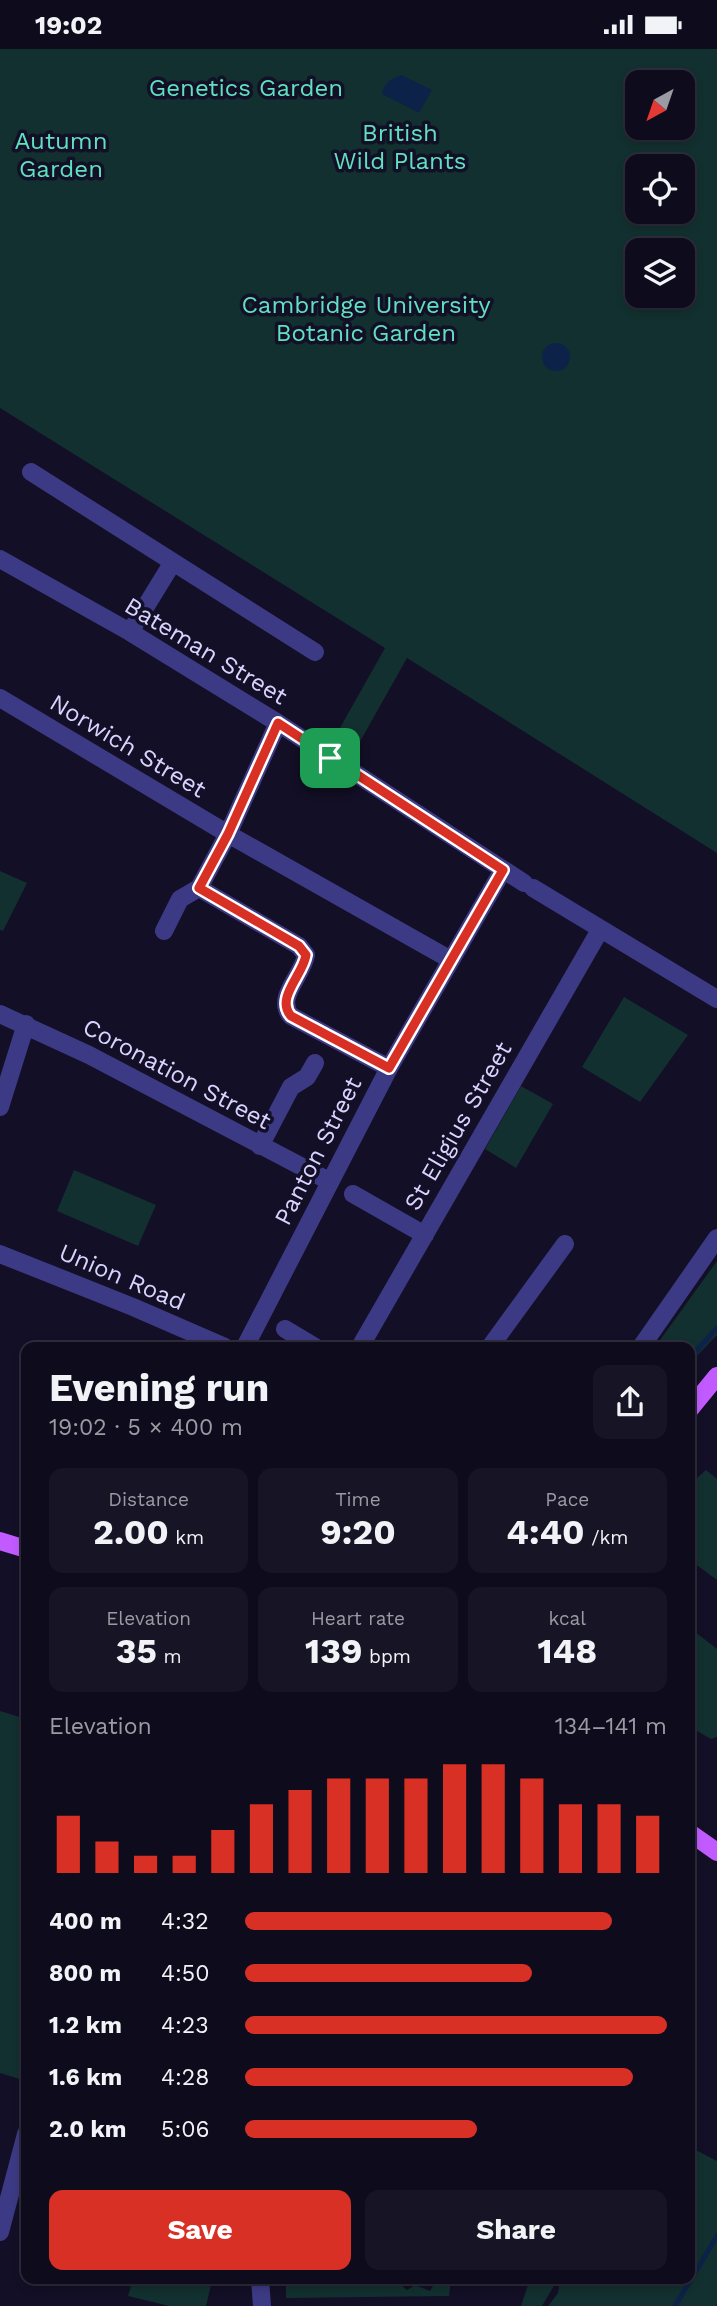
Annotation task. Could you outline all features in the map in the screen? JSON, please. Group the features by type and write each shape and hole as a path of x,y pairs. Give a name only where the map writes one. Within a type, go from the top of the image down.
{"main road":[{"path":"695,1403 717,1376"},
{"path":"0,1541 21,1547"},
{"path":"695,1837 717,1852"}],"street":[{"path":"31,472 315,652"},
{"name":"Bateman Street","path":"0,559 130,632 278,723 503,870 717,999"},
{"path":"130,632 173,562"},
{"name":"Norwich Street","path":"0,698 228,834 451,960"},
{"path":"164,931 180,899 199,888 228,834 278,723"},
{"name":"Panton Street","path":"248,1342 389,1068 503,870"},
{"path":"199,888 299,946 306,955 285,1002 285,1010 291,1016 389,1068"},
{"name":"St Eligius Street","path":"363,1342 600,930"},
{"name":"Coronation Street","path":"0,1014 89,1055 329,1181"},
{"path":"0,1107 26,1024"},
{"path":"260,1146 291,1087 307,1077 315,1063"},
{"path":"353,1194 425,1235"},
{"path":"644,1342 717,1238"},
{"path":"494,1342 565,1244"},
{"name":"Union Road","path":"0,1254 214,1342"},
{"path":"285,1329 307,1342"},
{"path":"0,2232 21,2153"},
{"path":"260,2284 262,2306"}],"green space":[{"name":"Cambridge University Botanic Garden","path":"0,49 717,49 717,853 407,658 348,763 328,749 385,648 0,408"},
{"path":"0,871 27,883 3,931 0,930"},
{"path":"624,997 688,1035 640,1102 582,1067"},
{"path":"521,1086 553,1104 516,1168 485,1149"},
{"path":"74,1170 156,1205 138,1246 57,1211"},
{"path":"717,1261 717,1335 695,1358 695,1342 659,1342"},
{"path":"706,1470 717,1479 717,1580 695,1564 695,1480"},
{"path":"695,1632 717,1649 717,1737 711,1739 695,1730"},
{"path":"0,1711 21,1717 21,2079 0,2073"},
{"path":"695,2150 717,2161 717,2306 548,2306 558,2293 559,2284 695,2284"},
{"path":"132,2284 211,2285 206,2306 169,2306 128,2296"},
{"path":"286,2284 401,2284 407,2290 415,2285 430,2291 435,2284 450,2284 449,2296 286,2298"},
{"path":"528,2284 555,2284 542,2306 521,2306"}],"water":[{"path":"401,75 432,90 419,113 382,94 388,82"},
{"path":"556,343 566,347 570,357 566,367 556,371 546,367 542,357 546,347"}],"waterway":[{"path":"695,1352 717,1328"},
{"path":"695,2273 717,2236"},
{"path":"675,2306 688,2284"}],"route":[{"path":"278,723 330,758 503,870 389,1068 291,1016 285,1010 285,1002 306,955 299,946 199,888 228,834 278,723"}],"park label":[{"name":"Genetics Garden","path":"246,88"},
{"name":"British Wild Plants","path":"400,147"},
{"name":"Autumn Garden","path":"61,155"}]}
